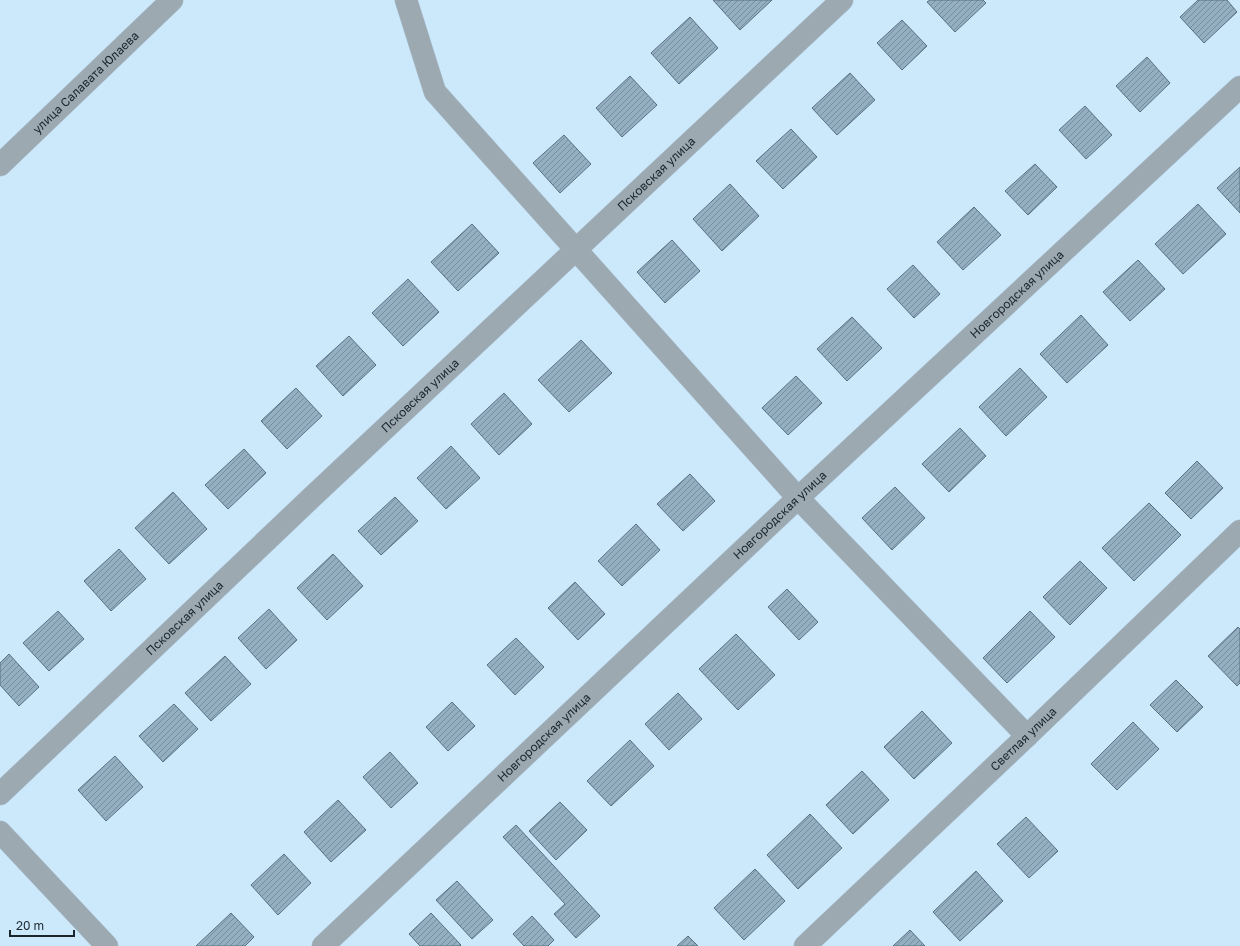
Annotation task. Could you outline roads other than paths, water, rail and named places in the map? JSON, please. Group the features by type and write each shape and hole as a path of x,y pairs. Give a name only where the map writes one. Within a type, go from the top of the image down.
{"street":[{"name":"улица Салавата Юлаева","path":"0,165 172,0"},
{"path":"406,0 435,92 798,498 1027,736"},
{"name":"Псковская улица","path":"0,794 576,249 842,0"},
{"name":"Новгородская улица","path":"323,946 798,498 1240,87"},
{"name":"Светлая улица","path":"805,946 1027,736 1240,531"},
{"path":"0,832 107,946"}]}
